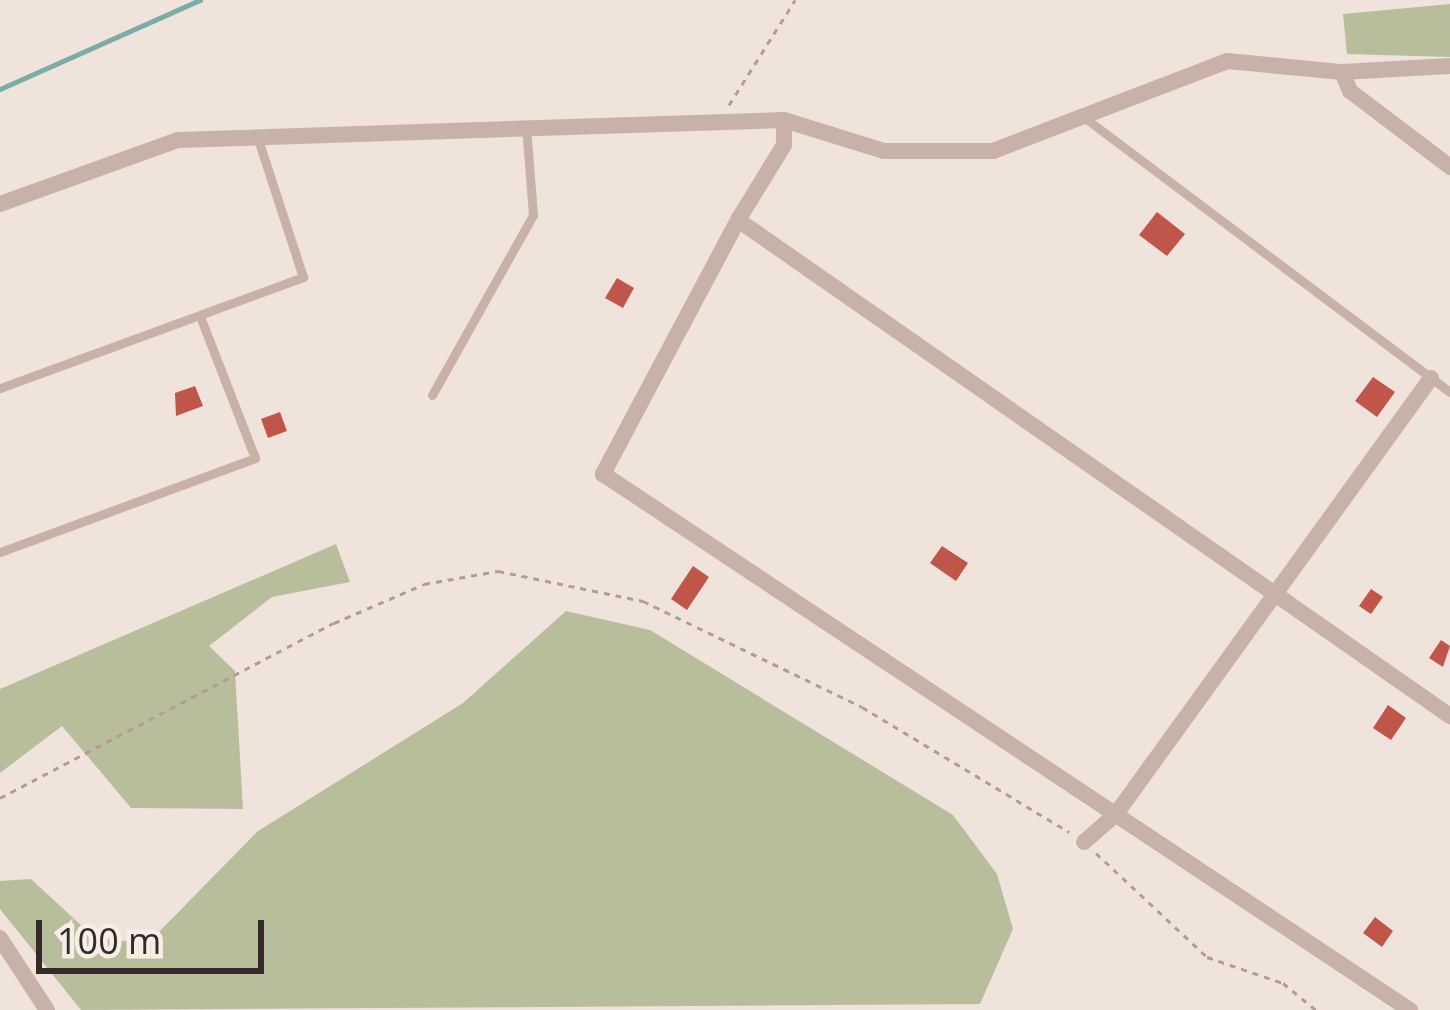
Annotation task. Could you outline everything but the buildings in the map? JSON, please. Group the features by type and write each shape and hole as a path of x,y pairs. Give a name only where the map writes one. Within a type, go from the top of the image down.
{"street":[{"path":"0,204 178,140 722,117 784,120 884,151 993,152 1076,111 1227,61 1342,72 1450,66"},
{"path":"1342,72 1350,91 1450,167"},
{"path":"784,120 784,145 738,220 603,474 1410,1010"},
{"path":"738,220 1272,598 1450,716"},
{"path":"1084,842 1116,814 1431,379"},
{"path":"0,938 47,1010"}],"lane":[{"path":"1076,111 1450,392"},
{"path":"432,395 533,215 525,125"},
{"path":"0,388 202,319 303,277 257,137"},
{"path":"0,552 255,458 202,319"}],"path":[{"path":"722,117 795,0"},
{"path":"0,798 334,623 424,584 498,571 643,601 862,707 1084,842 1207,957 1283,983 1316,1010"}],"green space":[{"path":"1450,4 1450,57 1347,54 1343,14"},
{"path":"336,544 350,582 272,597 209,646 235,671 243,809 131,808 62,726 0,773 0,689"},
{"path":"566,611 650,630 953,815 997,874 1013,929 980,1004 81,1010 0,909 0,881 31,879 95,938 148,943 258,831 463,703"}],"waterway":[{"path":"0,89 200,0"}]}
